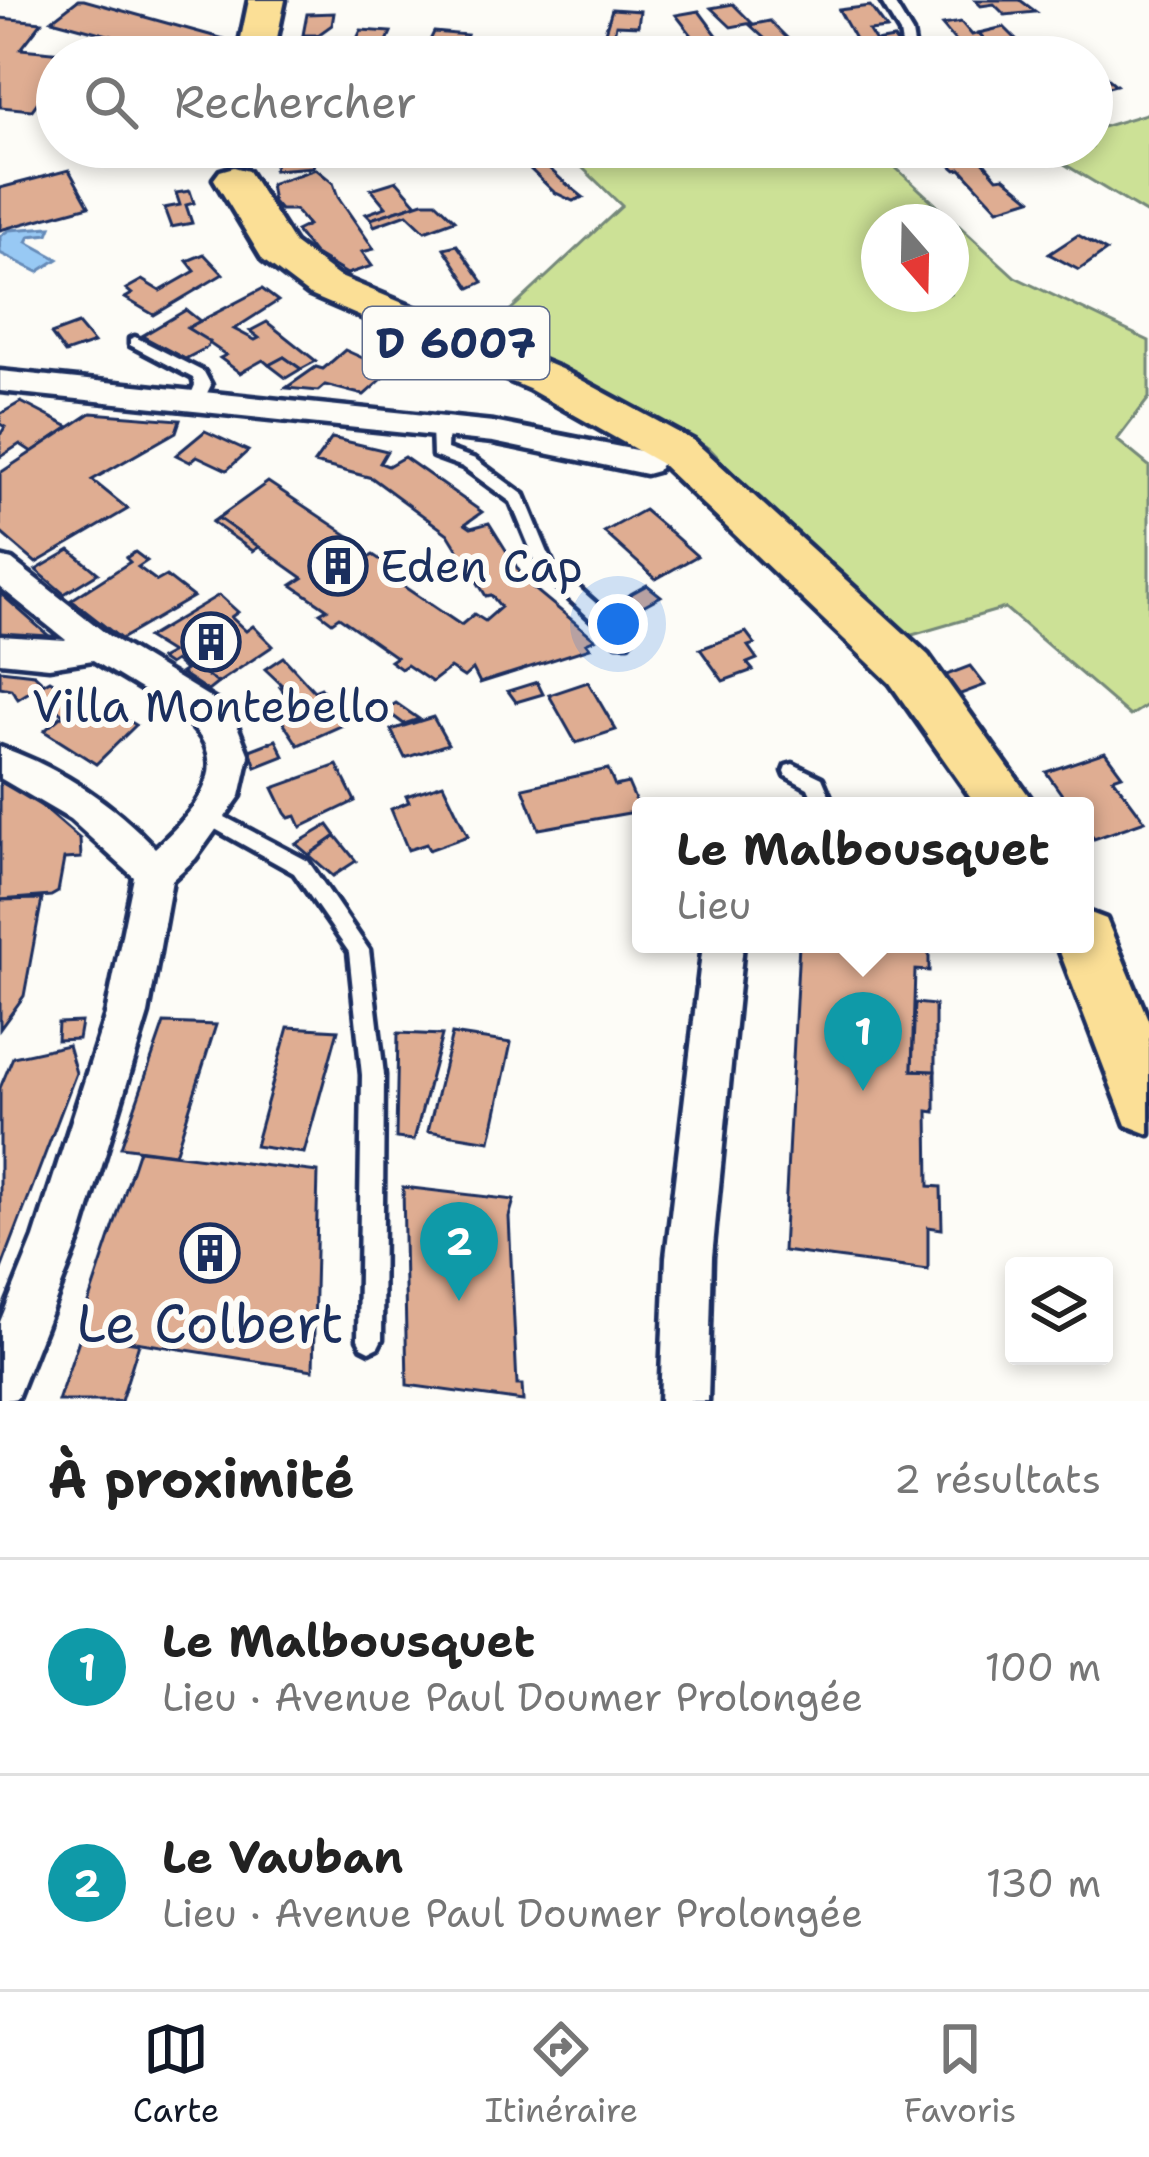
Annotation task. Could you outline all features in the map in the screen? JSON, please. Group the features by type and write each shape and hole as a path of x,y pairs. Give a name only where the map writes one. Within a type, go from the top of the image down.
{"main road":[{"path":"259,36 267,0"},
{"name":"D 6007","path":"239,168 278,251 320,294 604,434 701,506 884,682 968,752"},
{"name":"D 6007","path":"604,434 649,433 705,478 909,668 1001,797"},
{"path":"1091,953 1149,1103"}],"street":[{"path":"0,381 520,437 604,434"},
{"path":"0,569 97,645 202,711 223,733 230,756 226,785 154,873 127,1014 57,1238 0,1382"},
{"path":"0,650 57,654 97,645"},
{"path":"0,762 55,785 137,852 154,873"},
{"path":"684,1401 689,1257 722,953"}],"lane":[{"path":"886,0 906,36"},
{"path":"135,342 199,376 203,386 197,399"},
{"path":"440,426 439,452 469,463 518,499 546,568 623,638"},
{"path":"794,771 815,783 822,797"},
{"path":"206,815 301,867 359,950 374,1075 370,1339"}],"green space":[{"path":"1149,113 1149,215 1071,168 1113,168 1113,124"},
{"path":"583,168 896,168 935,204 861,204 861,312 969,312 969,235 1015,277 1149,341 1149,398 1117,440 1149,466 1149,704 1130,716 1005,608 895,640 709,448 487,332 622,206"}],"water":[{"path":"51,227 48,234 30,236 27,242 58,259 38,272 0,253 0,236 9,230"}],"building":[{"path":"84,0 213,36 112,36 52,20"},
{"path":"975,0 1020,0 1036,12 1005,15 994,4 981,6"},
{"path":"733,4 752,23 731,27 711,8"},
{"path":"870,6 887,29 869,31 872,36 853,36 839,10"},
{"path":"612,9 640,11 638,26 616,25 614,34 604,35"},
{"path":"699,11 718,36 692,36 676,15"},
{"path":"334,13 332,25 318,35 303,35 307,14"},
{"path":"0,18 42,22 21,49 36,50 36,105 32,110 0,107"},
{"path":"770,21 785,36 762,36 750,25"},
{"path":"961,22 972,35 982,36 951,36 942,25"},
{"path":"1004,27 1013,36 982,36 979,33"},
{"path":"361,30 391,32 389,36 358,36"},
{"path":"529,168 549,168 583,197 573,201 554,192"},
{"path":"954,168 989,168 1031,199 998,209 961,169"},
{"path":"316,169 333,183 374,249 362,252 372,266 347,274 314,254 296,231 308,225 295,210 280,210 273,202 270,184"},
{"path":"69,170 89,206 0,230 0,188"},
{"path":"397,181 417,204 371,219 366,214 386,207 371,189"},
{"path":"190,191 194,203 186,205 192,223 171,227 164,208 180,205 176,193"},
{"path":"436,202 455,220 425,231 407,214 374,226 371,219"},
{"path":"1078,235 1106,251 1079,270 1049,254"},
{"path":"457,245 483,282 470,288 444,248"},
{"path":"204,254 223,274 154,315 125,298 132,294 126,289 142,280 160,291 195,271 187,261"},
{"path":"262,289 278,301 234,329 255,340 259,338 250,331 267,322 316,361 301,369 284,357 269,365 263,360 240,373 220,358 226,355 187,328"},
{"path":"186,310 200,321 187,328 210,342 206,348 185,359 142,336"},
{"path":"78,324 94,343 65,353 51,334"},
{"path":"345,350 391,371 364,395 325,385 318,391 286,388 316,367 323,369"},
{"path":"284,357 301,369 286,378 269,365"},
{"path":"21,402 69,427 32,452 20,444 0,457 0,435 5,427 0,414"},
{"path":"91,413 180,420 176,432 92,480 128,509 36,563 0,532 0,473"},
{"path":"205,431 248,451 227,470 197,456 190,462 176,455"},
{"name":"Eden Cap","path":"332,438 387,451 380,463 388,466 404,457 482,512 465,524 471,528 489,523 526,582 595,639 586,643 590,648 480,683 473,669 464,677 450,668 432,682 407,665 401,669 390,661 396,657 339,617 332,622 320,613 327,609 292,585 303,578 218,518 268,482 355,540 346,547 365,560 373,555 399,572 391,578 461,625 474,614 485,621 501,607 491,595 486,596 448,534 372,478 314,463"},
{"path":"644,510 697,556 656,579 604,532"},
{"path":"218,518 259,547 253,551 212,522"},
{"path":"70,550 98,573 64,594 36,570"},
{"path":"135,552 147,561 138,567 157,581 166,576 193,597 121,639 71,600 130,562 126,558"},
{"path":"647,585 661,596 641,607 627,596"},
{"path":"0,593 48,635 43,640 0,635"},
{"name":"Villa Montebello","path":"219,595 238,612 231,617 246,631 253,626 273,646 218,683 192,666 185,670 175,661 169,665 160,659 171,653 147,638"},
{"path":"746,632 755,644 748,646 757,659 747,663 753,670 723,681 700,649"},
{"path":"283,657 314,691 321,688 345,724 298,745 278,715 295,707 265,669"},
{"path":"192,666 218,683 208,691 181,673"},
{"path":"970,666 985,685 958,695 941,677"},
{"path":"0,670 34,674 44,683 18,699 11,689 0,687"},
{"path":"50,680 81,698 63,714 31,691"},
{"path":"537,682 543,694 516,702 508,691"},
{"path":"588,682 616,730 576,743 549,695"},
{"path":"86,695 136,725 96,764 44,731"},
{"path":"396,703 419,719 404,724 385,710"},
{"path":"433,717 448,744 405,758 391,730"},
{"path":"276,740 284,756 256,767 250,750"},
{"path":"1105,752 1122,775 1113,778 1145,821 1094,839 1094,797 1064,797 1046,772"},
{"path":"337,765 355,801 301,827 296,816 289,818 285,813 273,788"},
{"path":"608,769 615,786 628,783 634,797 632,812 539,829 523,788"},
{"path":"0,781 29,795 80,839 81,858 64,859 58,892 51,896 0,900"},
{"path":"443,784 468,836 429,850 426,844 408,850 391,809 409,802 406,796"},
{"path":"328,825 336,836 309,855 296,844"},
{"path":"336,836 356,861 333,876 309,855"},
{"path":"42,899 24,996 0,1029 0,900"},
{"path":"799,953 929,953 929,971 915,970 912,1070 935,1071 935,1112 928,1111 929,1186 941,1187 942,1229 928,1227 928,1270 783,1251"},
{"path":"915,1003 935,1005 935,1071 912,1070"},
{"path":"81,1022 78,1039 57,1040 58,1023"},
{"path":"164,1023 216,1025 175,1154 121,1147"},
{"path":"288,1027 338,1030 304,1153 255,1146"},
{"path":"398,1033 442,1035 414,1140 396,1138"},
{"path":"452,1034 511,1043 490,1141 428,1131"},
{"path":"68,1045 76,1073 0,1272 0,1088 13,1057"},
{"name":"Le Colbert","path":"139,1150 318,1172 313,1370 78,1333"},
{"path":"403,1187 514,1200 509,1217 517,1385 522,1385 523,1401 407,1385"},
{"path":"81,1334 139,1343 121,1401 58,1401"}],"place":[{"name":"Eden Cap","path":"338,566"},
{"name":"Villa Montebello","path":"211,642"},
{"name":"Le Malbousquet","path":"863,1091"},
{"name":"Le Colbert","path":"210,1253"},
{"name":"Le Vauban","path":"459,1301"}]}
